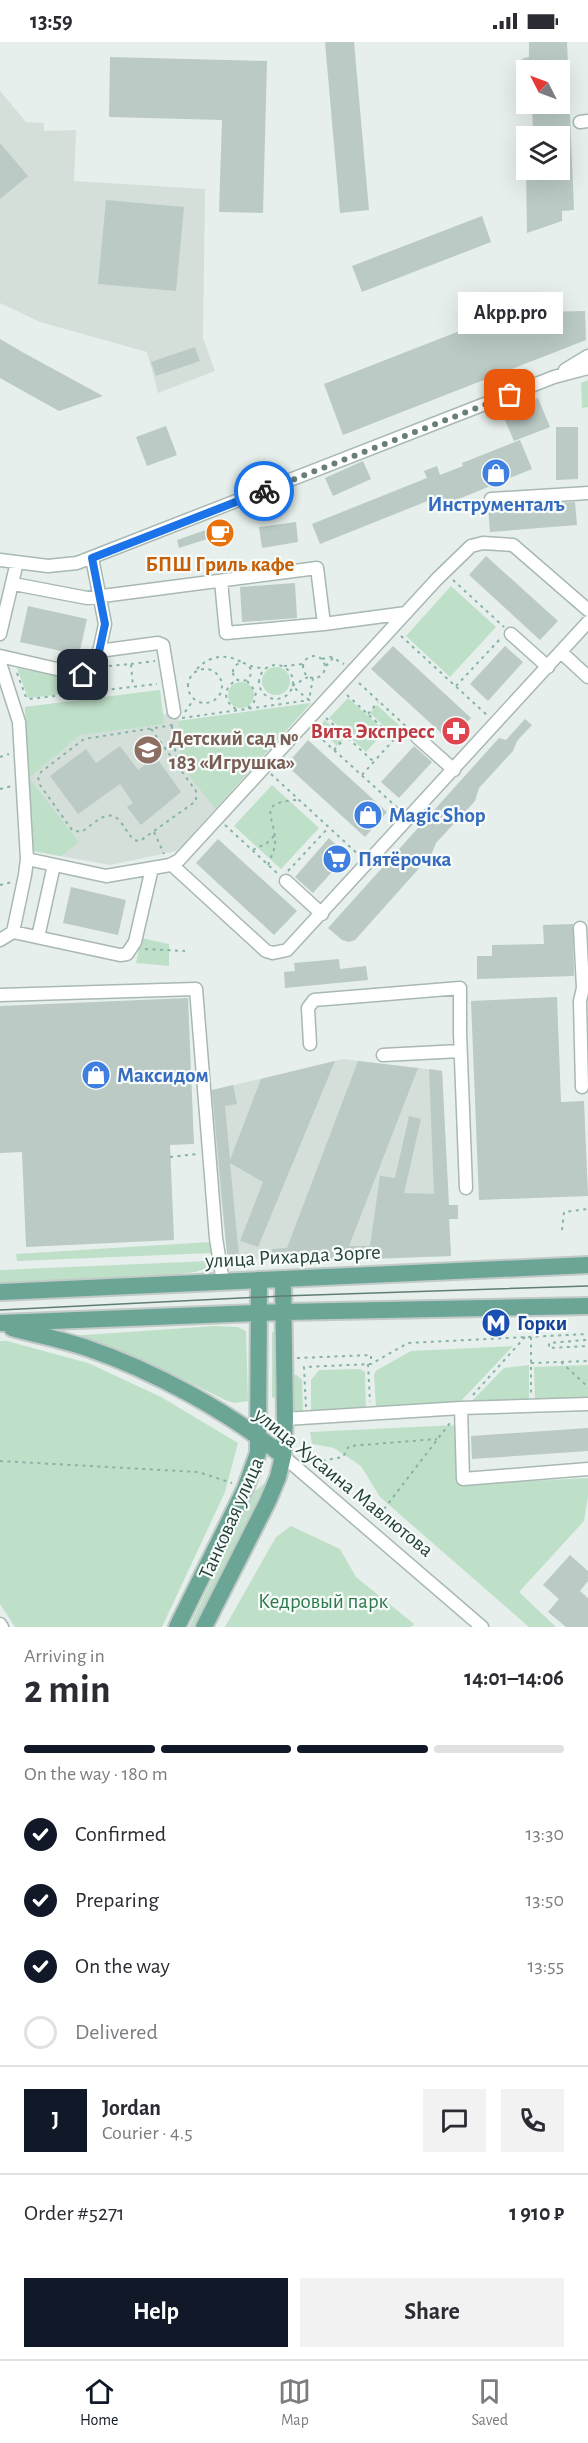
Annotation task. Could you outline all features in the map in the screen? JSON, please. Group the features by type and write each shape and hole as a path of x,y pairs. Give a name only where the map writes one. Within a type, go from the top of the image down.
{"main road":[{"name":"улица Рихарда Зорге","path":"0,1292 588,1265"},
{"name":"Танковая улица","path":"204,1627 268,1501 278,1477 283,1456 285,1419 283,1279"},
{"name":"Танковая улица","path":"177,1627 249,1480 258,1453 260,1437 260,1280"},
{"path":"0,1324 283,1312 588,1306"},
{"name":"улица Хусаина Мавлютова","path":"0,1324 87,1348 150,1374 260,1437 283,1456"}],"street":[{"path":"554,378 588,356"},
{"path":"0,560 59,566 92,558 554,378 588,368"},
{"path":"491,499 588,494"},
{"path":"27,859 106,876 152,868 183,858 392,628 471,546 483,543 513,545 588,610"},
{"path":"13,932 27,859 18,720 4,659 83,675 95,668 105,624 92,558"},
{"path":"0,634 14,584 17,562"},
{"path":"14,584 76,597 100,596 316,568 324,624"},
{"path":"221,580 226,633 324,624 406,613"},
{"path":"168,861 270,953 285,951 322,914 588,622"},
{"path":"511,634 548,667"},
{"path":"99,651 158,643 165,648 170,682 179,716"},
{"path":"561,652 588,677"},
{"path":"417,736 454,770"},
{"path":"38,937 54,865"},
{"path":"0,940 13,932 120,955 127,954 133,946 152,868"},
{"path":"286,881 322,914"},
{"path":"580,928 583,988 579,1001 582,1087"},
{"path":"310,1044 308,1008 314,1000 460,988 460,1051 466,1188"},
{"path":"0,995 196,989 216,1238 223,1282"},
{"path":"383,1055 460,1051"},
{"path":"285,1419 461,1408 588,1404"},
{"path":"461,1408 463,1479 588,1469"},
{"name":"улица Хусаина Мавлютова","path":"283,1456 482,1627"}],"path":[{"path":"444,572 507,630 456,687"},
{"path":"392,628 496,723"},
{"path":"194,699 188,687 191,675 209,660 220,656 232,657 255,668 265,669 276,665 304,664"},
{"path":"308,677 304,664 309,657 322,659 333,657 417,736"},
{"path":"265,669 260,678 261,689 268,696 278,698 287,694 292,686 308,677 321,676 333,657"},
{"path":"4,659 28,699 170,682"},
{"path":"322,659 326,666"},
{"path":"95,668 167,660"},
{"path":"238,680 233,672 235,667 243,663"},
{"path":"131,664 133,687"},
{"path":"246,681 252,673 248,664"},
{"path":"282,666 292,676 292,686"},
{"path":"195,671 206,668 216,672 222,682 217,698"},
{"path":"309,700 313,678"},
{"path":"240,710 232,707 226,699 227,689 238,680 246,681 256,692 255,702 246,709"},
{"path":"292,686 309,700"},
{"path":"256,692 261,689"},
{"path":"347,695 395,739"},
{"path":"179,716 330,697"},
{"path":"194,699 208,702 217,698 226,699"},
{"path":"177,765 172,726 194,699"},
{"path":"368,714 379,701"},
{"path":"326,718 374,762"},
{"path":"305,724 409,819"},
{"path":"151,729 196,791 197,798 194,803 144,840 134,840 118,819 111,815 103,816 81,832 74,831 38,780 41,772 84,739 151,729 172,726"},
{"path":"362,775 406,726"},
{"path":"334,750 346,737"},
{"path":"265,768 368,863"},
{"path":"268,865 275,847 275,835 269,817 274,807 282,801 299,800"},
{"path":"218,819 282,878 329,827"},
{"path":"154,832 168,861"},
{"path":"252,850 267,843 275,835"},
{"path":"133,946 184,951"},
{"path":"170,1157 209,1153"},
{"path":"562,1230 564,1212 588,1209"},
{"path":"307,1418 304,1366 370,1364 408,1343 588,1334"},
{"path":"531,1337 531,1406"},
{"path":"586,1340 549,1343 549,1348 588,1346"},
{"path":"295,1358 371,1355 371,1414"},
{"path":"531,1363 588,1361"},
{"path":"561,1362 588,1387"},
{"path":"315,1462 343,1457 349,1446 438,1439"},
{"path":"0,1461 198,1472 237,1485"}],"shaded area":[{"path":"0,91 26,122 44,123 44,131 76,130 74,181 205,189 203,338 215,371 158,393 147,352 40,322 0,303"},
{"name":"Детский сад № 183 «Игрушка»","path":"160,690 163,714 177,712 179,721 311,703 177,851 110,865 32,851 25,707"},
{"path":"343,1059 442,1071 451,1256 278,1263 227,1254 209,1091"}],"green space":[{"path":"588,380 588,407 582,408 581,383"},
{"path":"451,586 496,627 450,677 406,636"},
{"path":"276,667 286,671 290,681 286,691 276,695 266,691 262,681 266,671"},
{"path":"17,668 74,679 72,693 28,698"},
{"path":"241,682 250,686 254,695 250,704 241,708 232,704 228,695 232,686"},
{"path":"160,690 164,724 80,735 29,778 79,842 61,856 32,851 25,707"},
{"path":"348,698 385,731 366,752 329,718"},
{"path":"311,703 215,809 181,765 178,721"},
{"path":"377,705 401,727 394,736 370,713"},
{"path":"325,720 344,738 337,746 318,728"},
{"path":"272,785 319,828 281,869 234,826"},
{"path":"141,938 169,944 169,966 136,963"},
{"path":"210,1242 212,1253 17,1261 16,1254"},
{"path":"209,1261 205,1269 195,1272 137,1279 0,1285 0,1270"},
{"path":"215,1326 238,1327 246,1331 248,1401 235,1403 225,1400 189,1382 70,1336"},
{"path":"272,1331 274,1333 277,1397 274,1398 272,1397"},
{"path":"0,1341 88,1363 161,1397 238,1443 225,1492 162,1627 15,1627 0,1604"},
{"path":"513,1346 460,1402 376,1408 374,1374 377,1370 411,1351"},
{"path":"529,1365 529,1401 471,1402 504,1368"},
{"path":"588,1365 588,1400 535,1401 534,1367"},
{"path":"360,1369 365,1372 366,1410 311,1413 311,1380 319,1370"},
{"path":"289,1375 297,1375 302,1380 303,1414 296,1415 291,1408"},
{"path":"456,1425 458,1485 588,1478 584,1521 519,1592 556,1627 529,1627 380,1497 361,1466 334,1448 312,1444 310,1432"},
{"path":"264,1484 263,1494 196,1627 189,1627 255,1491"},
{"name":"Кедровый парк","path":"291,1526 340,1549 356,1577 414,1624 411,1627 225,1627 276,1537"}],"building":[{"path":"325,42 354,42 369,210 340,213"},
{"path":"529,42 567,42 568,60 522,60 529,57"},
{"path":"110,57 267,61 263,213 219,212 222,120 109,117"},
{"path":"532,114 570,114 574,210 562,211 562,221 527,233 526,180 570,180 570,126 533,126"},
{"path":"0,143 28,176 0,199"},
{"path":"106,200 184,207 176,291 98,284"},
{"path":"482,216 491,242 362,292 352,266"},
{"path":"513,310 518,319 539,312 585,311 586,340 343,435 324,384"},
{"path":"0,339 103,396 59,411 0,378"},
{"path":"195,347 200,361 156,376 151,362"},
{"path":"538,398 550,427 514,441 502,413"},
{"path":"166,426 177,455 147,466 136,437"},
{"path":"556,427 578,427 578,479 556,480"},
{"path":"520,440 532,469 439,507 435,498 320,544 312,524 427,478 424,471 437,466 440,475 463,466 462,463"},
{"path":"363,461 371,479 333,496 325,478"},
{"path":"575,502 577,525 490,532 488,507"},
{"path":"296,522 298,542 262,548 259,527"},
{"path":"223,524 226,533 179,548 177,540"},
{"path":"486,556 558,621 540,640 469,575"},
{"path":"295,583 297,618 242,622 240,587"},
{"path":"28,606 87,619 79,655 20,642"},
{"path":"393,646 471,718 450,741 371,669"},
{"path":"505,646 523,662 488,701 470,684"},
{"path":"525,719 532,725 517,741 513,751 479,788 475,801 436,843 431,855 355,940 349,942 342,940 328,928 499,738 506,740"},
{"path":"308,740 387,812 365,837 286,765"},
{"path":"120,746 138,770 156,757 181,792 141,825 127,807 133,803 120,784 78,814 50,776 86,749 96,763"},
{"path":"414,746 432,762 399,798 381,782"},
{"path":"329,838 347,855 313,893 295,877"},
{"path":"218,839 297,911 274,935 196,863"},
{"path":"71,887 126,900 118,935 63,923"},
{"path":"573,924 574,976 477,979 477,956 492,956 492,945 544,944 543,925"},
{"path":"339,959 340,969 366,966 368,980 285,988 284,972 295,971 294,963"},
{"path":"557,997 561,1102 584,1101 588,1196 479,1200 471,1001"},
{"name":"Максидом","path":"188,998 194,1144 170,1145 174,1240 26,1247 22,1152 0,1153 0,1006"},
{"path":"335,1061 258,1247 240,1241 263,1182 230,1163 239,1256 227,1254 212,1090 233,1085 237,1104 225,1106 230,1160 261,1079"},
{"path":"358,1061 418,1068 349,1246 370,1246 380,1176 395,1178 409,1116 421,1119 404,1193 434,1194 429,1069 442,1071 449,1205 458,1205 458,1219 449,1219 451,1256 271,1262 272,1249 287,1248"},
{"path":"588,1428 588,1451 472,1459 471,1436"},
{"path":"570,1555 588,1571 588,1581 580,1591 588,1598 588,1627 566,1627 548,1612 559,1599 543,1585"}],"tram line":[{"path":"0,1310 283,1296 588,1286"}],"way so far":[{"path":"264,491 510,395"}],"place":[{"name":"Akpp.pro","path":"510,395"},
{"name":"Инструменталъ","path":"496,473"},
{"name":"БПШ Гриль кафе","path":"220,533"},
{"name":"Вита Экспресс","path":"456,731"},
{"name":"Детский сад № 183 «Игрушка»","path":"148,750"},
{"name":"Magic Shop","path":"368,815"},
{"name":"Пятёрочка","path":"337,859"},
{"name":"Максидом","path":"96,1075"},
{"name":"Горки","path":"496,1323"}],"route":[{"path":"83,675 91,672 96,666 105,624 92,558 264,491"}]}
